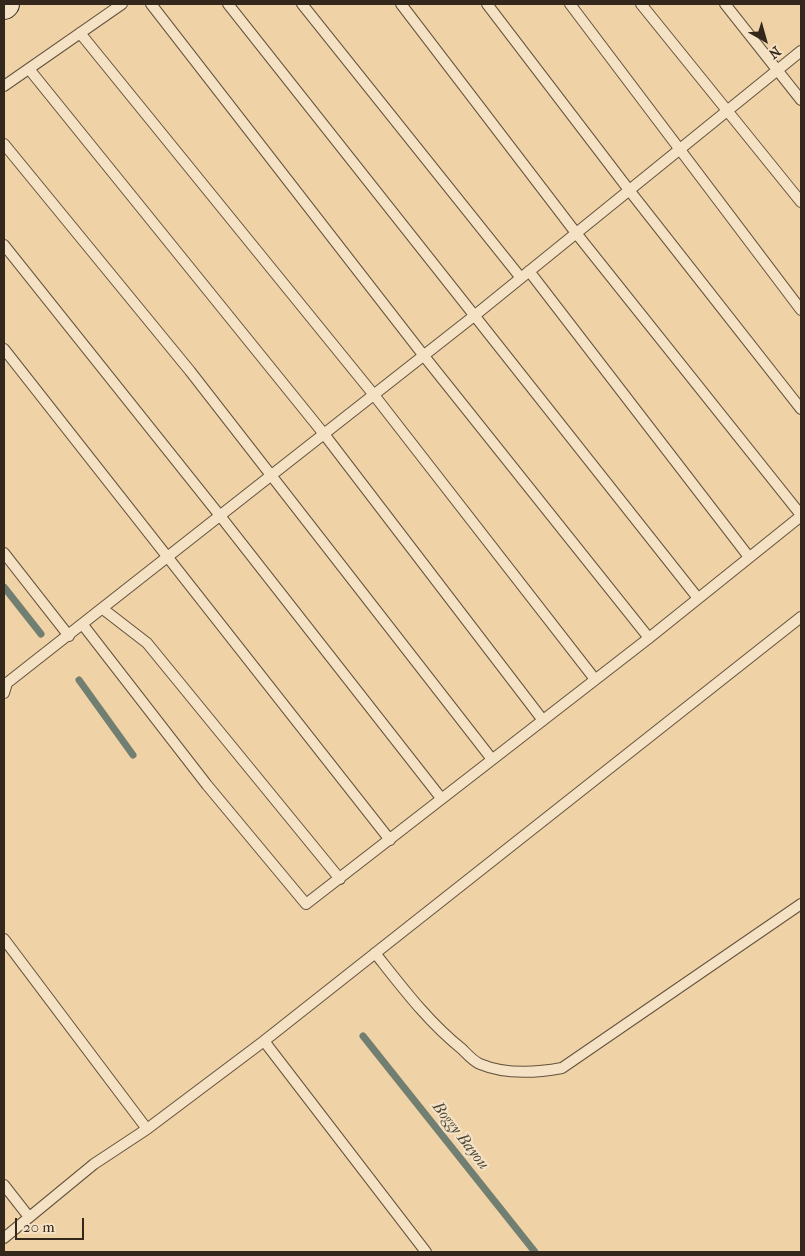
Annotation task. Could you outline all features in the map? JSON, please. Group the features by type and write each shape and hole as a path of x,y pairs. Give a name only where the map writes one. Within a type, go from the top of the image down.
{"lane":[{"path":"4,86 122,4"},
{"path":"151,4 424,356 649,638"},
{"path":"228,4 697,597"},
{"path":"302,4 525,274 749,557"},
{"path":"83,625 207,786 306,904 390,840 440,798 594,678 649,638 697,597 801,516 576,233 401,4"},
{"path":"487,4 629,190 801,409"},
{"path":"570,4 801,310"},
{"path":"641,4 801,202"},
{"path":"725,4 801,100"},
{"path":"80,33 374,396 594,678"},
{"path":"4,693 7,684 374,396 801,51"},
{"path":"28,69 324,434 542,719"},
{"path":"4,144 190,371 491,758"},
{"path":"4,245 220,516 440,798"},
{"path":"4,349 390,840"},
{"path":"4,552 69,636"},
{"path":"103,609 148,644 340,879"},
{"path":"4,1238 94,1164 147,1129 264,1041 801,617"},
{"path":"375,953 424,1013 447,1037 479,1063 515,1072 540,1072 562,1068 801,904"},
{"path":"4,939 147,1129"},
{"path":"264,1041 426,1252"},
{"path":"4,1185 29,1217"}],"waterway":[{"name":"Boggy Bayou","path":"4,587 41,634"},
{"name":"Boggy Bayou","path":"79,680 133,755"},
{"name":"Boggy Bayou","path":"363,1036 535,1252"}]}
